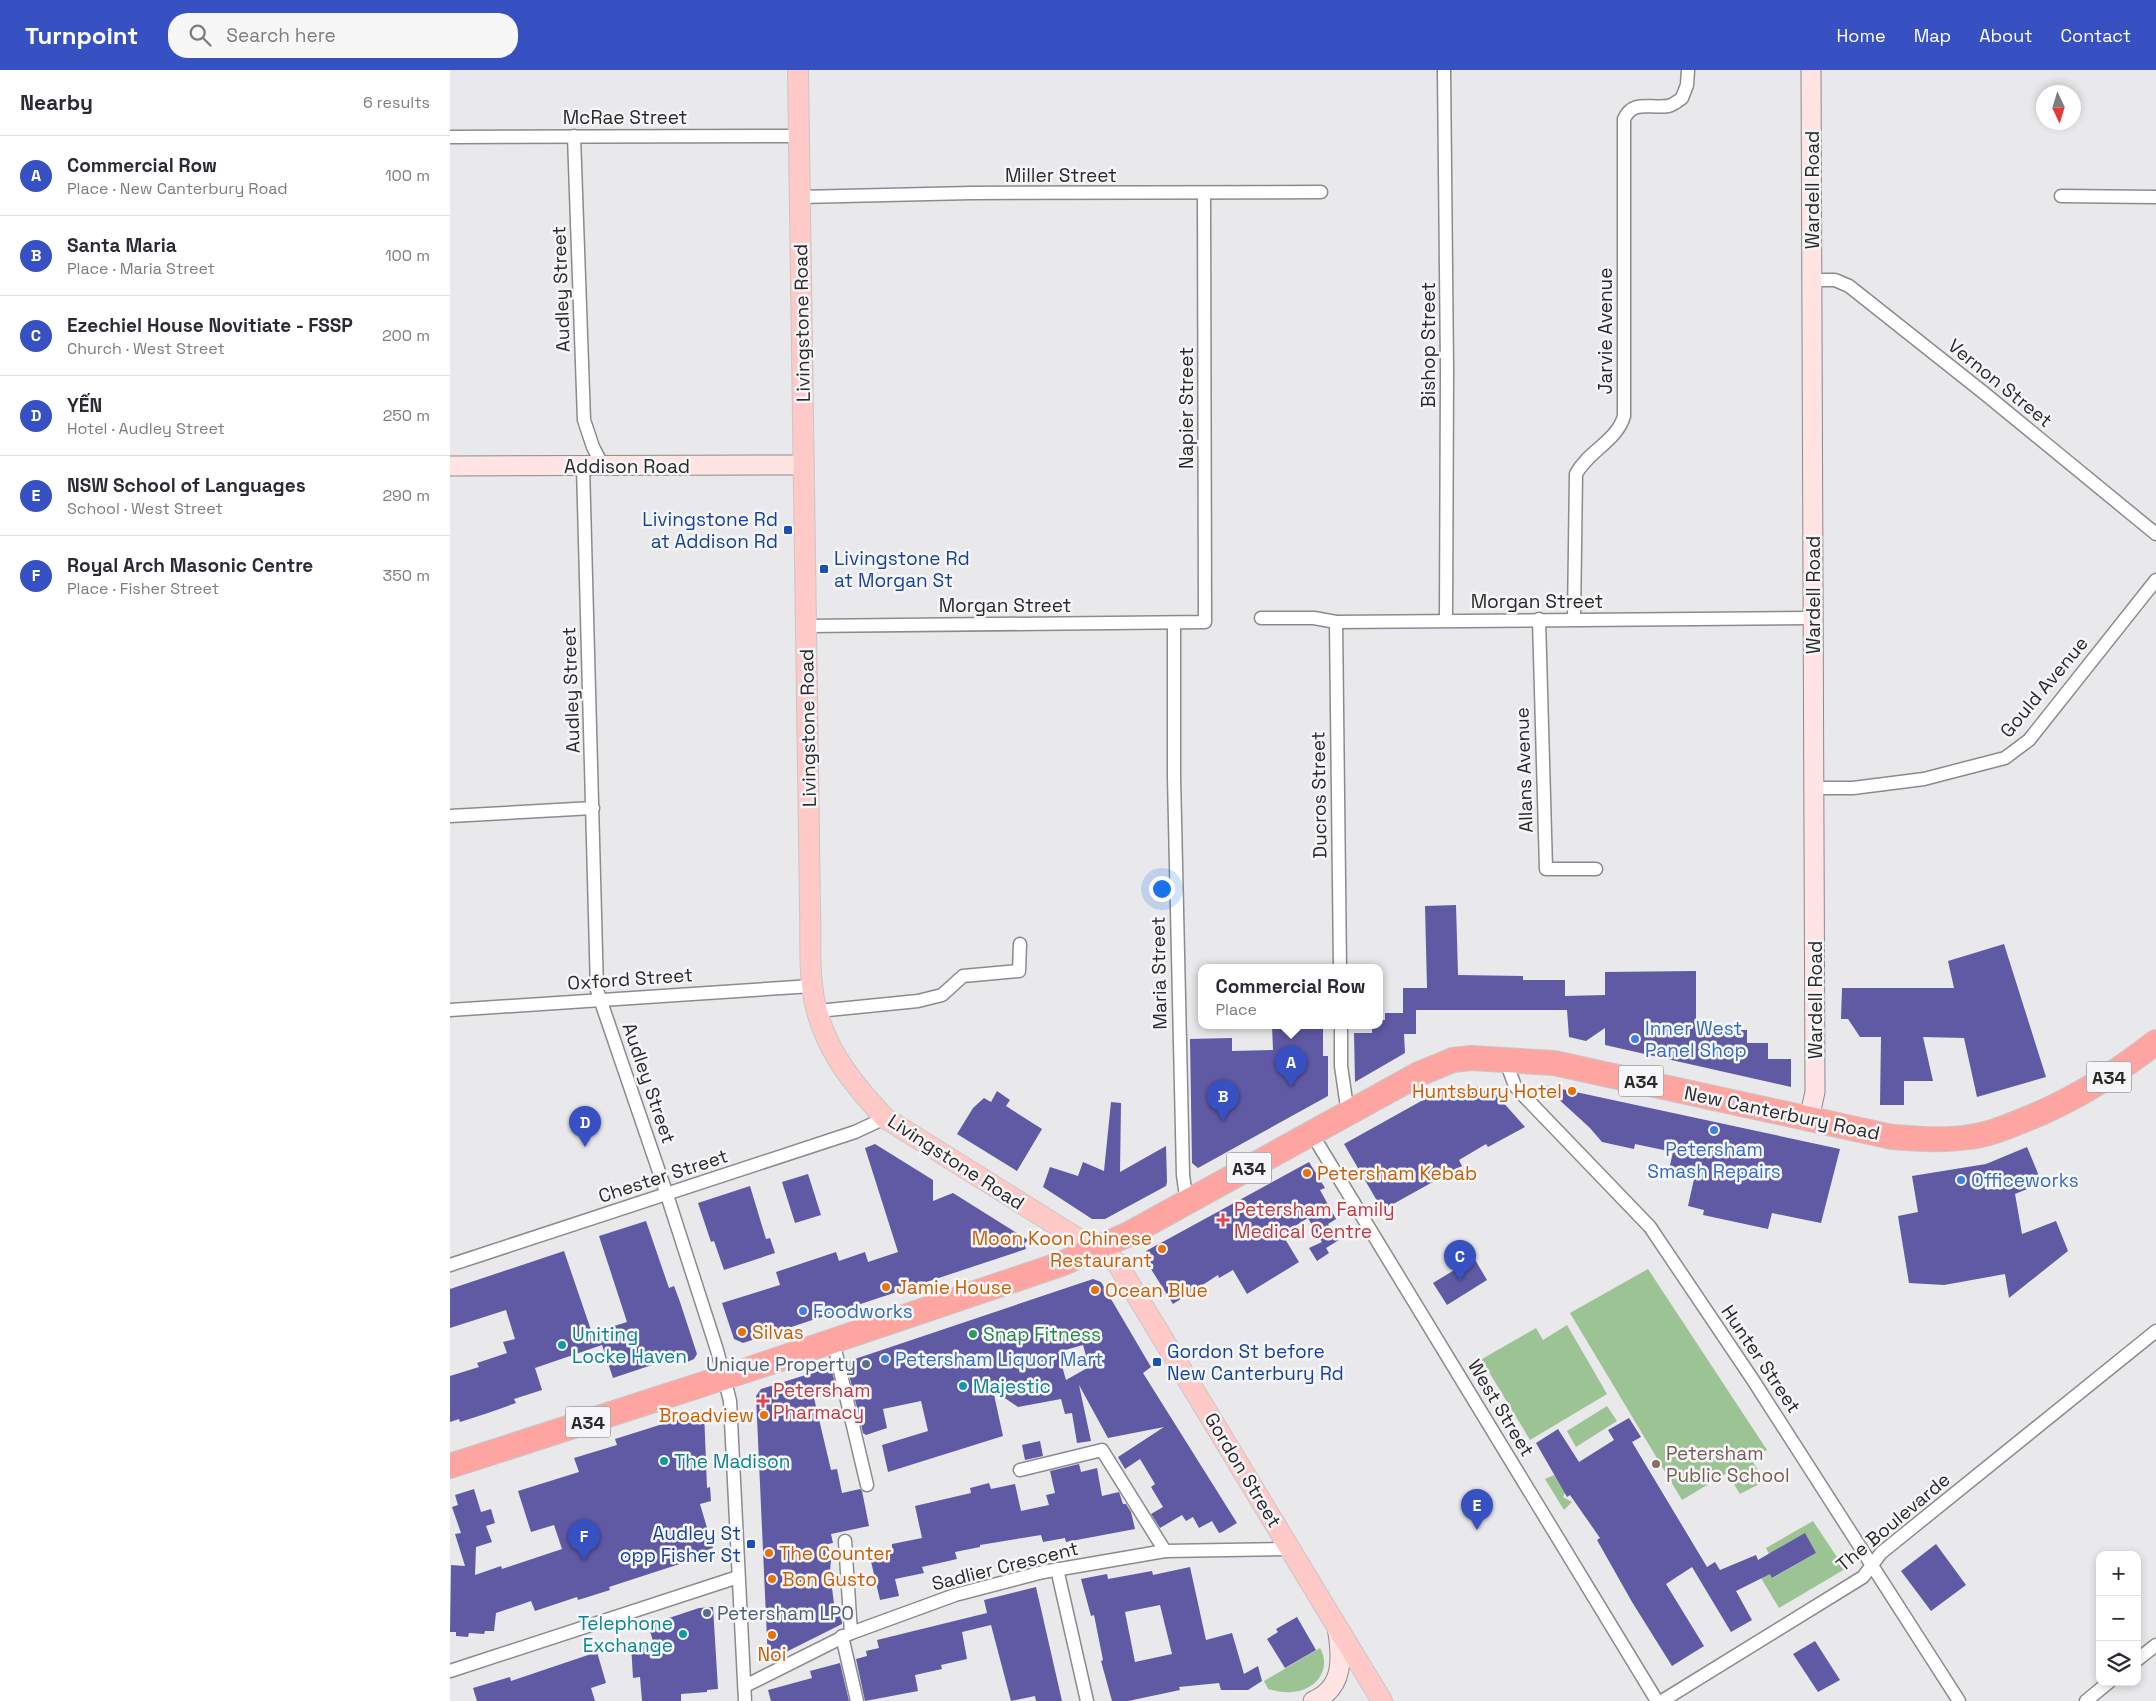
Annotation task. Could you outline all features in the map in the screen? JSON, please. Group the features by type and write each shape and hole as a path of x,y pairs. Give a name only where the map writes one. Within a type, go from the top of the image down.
{"highway":[{"name":"New Canterbury Road","path":"450,1466 1044,1270 1129,1234 1419,1074 1444,1063 1471,1058 1554,1063 1892,1137 1924,1140 1971,1137 2001,1130 2059,1106 2099,1084 2156,1042"}],"main road":[{"name":"Livingstone Road","path":"798,70 812,986 818,1011 832,1051 855,1086 885,1118 1094,1249"},
{"name":"Gordon Street","path":"1094,1249 1117,1263 1124,1273 1382,1701"}],"street":[{"name":"Bishop Street","path":"1444,70 1447,360 1446,620"},
{"name":"Jarvie Avenue","path":"1574,619 1576,474 1581,464 1616,432 1624,416 1624,119 1630,110 1636,107 1668,106 1682,98 1687,85 1688,70"},
{"name":"Wardell Road","path":"1809,1119 1815,1092 1811,70"},
{"name":"Audley Street","path":"574,136 584,420 593,447 603,466"},
{"name":"McRae Street","path":"450,137 799,136"},
{"name":"Miller Street","path":"800,197 971,193 1204,194 1321,192"},
{"name":"Napier Street","path":"1204,194 1205,622"},
{"path":"2062,196 2156,197"},
{"name":"Vernon Street","path":"1813,280 1835,280 1849,286 1984,393 2156,534"},
{"name":"Addison Road","path":"450,466 804,465"},
{"name":"Audley Street","path":"583,466 597,990 667,1195 730,1401 745,1701"},
{"name":"Gould Avenue","path":"1814,788 1853,788 1924,779 1988,763 2015,752 2028,740 2156,580"},
{"name":"Morgan Street","path":"1260,618 1314,618 1336,622 1814,618"},
{"name":"Allans Avenue","path":"1539,620 1546,869 1596,869"},
{"name":"Morgan Street","path":"806,626 1205,622"},
{"name":"Ducros Street","path":"1336,622 1340,964"},
{"name":"Maria Street","path":"1174,623 1174,777 1182,1146 1183,1183 1187,1203"},
{"path":"450,816 593,808"},
{"path":"818,1011 918,1001 942,994 963,976 1019,971 1020,944"},
{"name":"Oxford Street","path":"450,1010 812,986"},
{"path":"1341,1029 1341,1066 1348,1114"},
{"name":"Hunter Street","path":"1505,1059 1515,1086 1650,1227 1753,1380 1958,1701"},
{"name":"Chester Street","path":"450,1265 855,1132 885,1118"},
{"name":"West Street","path":"1312,1134 1657,1701"},
{"name":"The Boulevarde","path":"1662,1701 1863,1577 1881,1553 2156,1331"},
{"path":"833,1341 867,1485"},
{"path":"1020,1470 1102,1450 1164,1551"},
{"path":"845,1541 846,1634 856,1701"},
{"name":"Sadlier Crescent","path":"745,1686 846,1634 955,1595 1057,1569 1164,1551 1291,1549"},
{"path":"1057,1569 1087,1701"},
{"path":"450,1671 738,1577"},
{"path":"1313,1701 1331,1689 1338,1678 1341,1657 1337,1628"},
{"path":"2141,1657 2156,1645"},
{"path":"2086,1701 2104,1686"}],"green space":[{"path":"1648,1269 1767,1450 1751,1459 1765,1481 1740,1494 1727,1473 1682,1500 1570,1313"},
{"path":"1567,1325 1607,1394 1530,1440 1489,1372 1494,1369 1482,1375 1475,1363 1536,1328 1543,1340"},
{"path":"1607,1406 1617,1421 1576,1447 1567,1431"},
{"path":"1554,1475 1565,1493 1563,1497 1572,1502 1564,1510 1545,1479"},
{"path":"1813,1521 1845,1569 1779,1608 1761,1578 1770,1573 1773,1578 1816,1553 1769,1554 1766,1548"},
{"path":"1320,1648 1323,1656 1323,1671 1315,1683 1301,1691 1283,1692 1268,1689 1264,1681"}],"building":[{"path":"1456,905 1458,975 1523,976 1523,980 1565,980 1565,996 1605,995 1605,972 1696,971 1696,1020 1708,1020 1708,1027 1716,1028 1716,1030 1747,1030 1747,1043 1768,1043 1768,1059 1791,1059 1791,1087 1605,1045 1605,1028 1586,1041 1569,1037 1567,1010 1416,1010 1416,1034 1404,1034 1405,1053 1355,1082 1354,1033 1372,1033 1372,1029 1383,1029 1385,1013 1403,1013 1403,988 1427,988 1425,906"},
{"path":"2004,944 2046,1077 1977,1097 1964,1038 1923,1037 1933,1081 1904,1081 1904,1105 1880,1105 1881,1037 1860,1037 1848,1019 1841,1019 1842,988 1954,988 1948,961"},
{"path":"1272,1029 1323,1029 1323,1056 1328,1056 1328,1096 1198,1168 1192,1163 1190,1039 1232,1038 1232,1051 1273,1050"},
{"path":"1450,1085 1454,1090 1482,1086 1488,1096 1494,1092 1525,1127 1488,1147 1486,1144 1459,1160 1462,1166 1386,1208 1380,1206 1344,1144"},
{"path":"1543,1085 1840,1149 1821,1223 1772,1213 1768,1229 1703,1215 1704,1210 1688,1206 1694,1179 1668,1174 1673,1152 1635,1144 1634,1149 1602,1142 1590,1128"},
{"path":"997,1091 1010,1100 1006,1106 1042,1129 1017,1171 957,1134 973,1108 984,1098 991,1102"},
{"path":"1111,1102 1121,1103 1120,1172 1166,1146 1167,1182 1166,1186 1105,1219 1092,1219 1043,1187 1050,1167 1078,1176 1083,1162 1104,1171"},
{"path":"875,1144 933,1180 933,1201 953,1193 1028,1240 1024,1244 1026,1249 743,1343 734,1339 722,1303 780,1285 776,1272 836,1252 839,1261 865,1252 868,1262 898,1252 865,1148"},
{"path":"2027,1147 2042,1183 2015,1194 2022,1234 2056,1221 2068,1251 2009,1298 2005,1274 1944,1285 1909,1283 1898,1216 1918,1212 1912,1176 1986,1164"},
{"path":"1309,1162 1325,1188 1320,1190 1336,1219 1328,1224 1339,1240 1326,1248 1329,1253 1317,1261 1309,1248 1322,1242 1308,1218 1282,1234 1299,1262 1247,1294 1233,1270 1219,1278 1218,1275 1173,1304 1144,1258 1146,1251"},
{"path":"808,1174 821,1215 795,1223 782,1182"},
{"path":"750,1186 766,1239 770,1238 775,1253 724,1270 714,1241 711,1242 698,1203"},
{"path":"646,1221 669,1288 674,1286 680,1302 697,1354 694,1359 685,1363 682,1355 613,1378 602,1345 535,1368 542,1390 514,1399 516,1403 488,1413 460,1422 459,1419 450,1422 450,1376 479,1367 477,1363 507,1353 503,1342 515,1339 506,1310 450,1328 450,1289 564,1251 592,1333 627,1322 599,1236"},
{"path":"1474,1258 1487,1280 1447,1305 1433,1283"},
{"path":"1093,1279 1101,1282 1151,1367 1143,1373 1237,1523 1219,1533 1212,1521 1199,1528 1193,1517 1186,1521 1182,1515 1160,1528 1151,1514 1163,1507 1151,1487 1155,1484 1140,1459 1125,1469 1118,1457 1164,1427 1108,1438 1079,1385 1091,1441 1077,1443 1072,1413 1065,1414 1061,1399 1018,1407 993,1390 1003,1436 888,1472 882,1445 928,1431 921,1401 883,1409 887,1428 866,1435 863,1433 846,1362","holes":["1083,1345 1089,1367 1066,1380 1058,1352"]},
{"path":"831,1367 837,1392 814,1398 831,1470 837,1469 842,1493 860,1489 862,1491 869,1526 831,1534 833,1543 828,1544 835,1612 841,1610 842,1624 768,1661 756,1396 761,1389"},
{"path":"704,1411 707,1488 710,1487 711,1501 700,1504 713,1548 704,1551 705,1554 691,1558 692,1560 609,1587 610,1590 578,1600 577,1597 535,1611 531,1601 496,1613 494,1631 485,1631 484,1634 469,1633 468,1637 456,1636 456,1632 450,1632 451,1565 465,1566 455,1534 461,1533 452,1507 458,1505 455,1495 474,1489 481,1512 491,1509 495,1523 486,1526 492,1542 476,1547 475,1575 501,1566 502,1569 562,1549 554,1525 531,1532 518,1491 579,1472 574,1458 617,1445 615,1439"},
{"path":"1629,1418 1641,1437 1632,1442 1707,1567 1715,1562 1720,1570 1756,1555 1758,1560 1805,1533 1816,1553 1772,1578 1770,1574 1736,1591 1752,1620 1731,1632 1692,1567 1666,1584 1704,1646 1672,1666 1632,1602 1597,1540 1600,1538 1570,1495 1567,1497 1536,1443 1558,1429 1579,1462 1614,1440 1608,1430"},
{"path":"1040,1441 1043,1456 1025,1460 1022,1445"},
{"path":"1079,1464 1081,1472 1097,1468 1102,1496 1119,1492 1123,1504 1126,1504 1131,1512 1135,1529 1066,1542 1065,1538 1043,1542 1041,1535 980,1545 980,1547 955,1552 957,1559 922,1567 924,1573 895,1579 899,1596 880,1600 869,1553 892,1548 892,1544 922,1538 915,1506 971,1493 970,1488 989,1483 991,1489 1015,1484 1021,1511 1049,1505 1046,1495 1055,1493 1050,1471"},
{"path":"1936,1544 1966,1585 1931,1611 1901,1571"},
{"path":"1190,1567 1206,1640 1232,1633 1244,1674 1258,1666 1262,1681 1248,1690 1221,1690 1219,1683 1179,1687 1180,1690 1128,1701 1112,1701 1101,1661 1103,1660 1094,1615 1091,1616 1081,1579 1107,1574 1108,1579 1152,1571 1153,1575","holes":["1160,1605 1172,1654 1135,1662 1125,1612"]},
{"path":"1036,1587 1062,1701 1036,1701 1035,1696 1011,1701 991,1625 962,1632 967,1659 941,1665 942,1669 915,1675 918,1691 865,1701 856,1659 867,1656 866,1651 879,1648 877,1640 987,1613 984,1600"},
{"path":"713,1607 718,1689 681,1694 681,1701 642,1701 640,1677 633,1678 631,1644 654,1644 648,1625 699,1608"},
{"path":"1297,1617 1316,1650 1285,1668 1267,1639 1278,1632 1276,1629"},
{"path":"1815,1641 1840,1680 1818,1692 1793,1654"},
{"path":"597,1652 606,1683 591,1688 595,1701 477,1701 473,1688 510,1677 511,1681"},
{"path":"840,1663 849,1701 771,1701 768,1690 812,1678 810,1671"}],"place":[{"name":"Livingstone Rd at Addison Rd","path":"788,530"},
{"name":"Livingstone Rd at Morgan St","path":"824,569"},
{"name":"Inner West Panel Shop","path":"1635,1039"},
{"name":"Commercial Row","path":"1291,1087"},
{"name":"Huntsbury Hotel","path":"1572,1091"},
{"name":"Santa Maria","path":"1223,1121"},
{"name":"Petersham Smash Repairs","path":"1714,1130"},
{"name":"YẾN","path":"585,1147"},
{"name":"Petersham Kebab","path":"1307,1173"},
{"name":"Officeworks","path":"1961,1180"},
{"name":"Petersham Family Medical Centre","path":"1223,1220"},
{"name":"Moon Koon Chinese Restaurant","path":"1162,1249"},
{"name":"Ezechiel House Novitiate - FSSP","path":"1460,1281"},
{"name":"Jamie House","path":"886,1287"},
{"name":"Ocean Blue","path":"1095,1290"},
{"name":"Foodworks","path":"803,1311"},
{"name":"Silvas","path":"742,1332"},
{"name":"Snap Fitness","path":"973,1334"},
{"name":"Uniting Locke Haven","path":"562,1345"},
{"name":"Petersham Liquor Mart","path":"885,1359"},
{"name":"Gordon St before New Canterbury Rd","path":"1157,1362"},
{"name":"Unique Property","path":"866,1364"},
{"name":"Majestic","path":"963,1386"},
{"name":"Petersham Pharmacy","path":"763,1401"},
{"name":"Broadview","path":"764,1415"},
{"name":"The Madison","path":"664,1461"},
{"name":"Petersham Public School","path":"1656,1464"},
{"name":"NSW School of Languages","path":"1477,1530"},
{"name":"Audley St opp Fisher St","path":"751,1544"},
{"name":"The Counter","path":"769,1553"},
{"name":"Royal Arch Masonic Centre","path":"584,1561"},
{"name":"Bon Gusto","path":"772,1579"},
{"name":"Petersham LPO","path":"707,1613"},
{"name":"Telephone Exchange","path":"683,1634"},
{"name":"Noi","path":"772,1635"}]}
